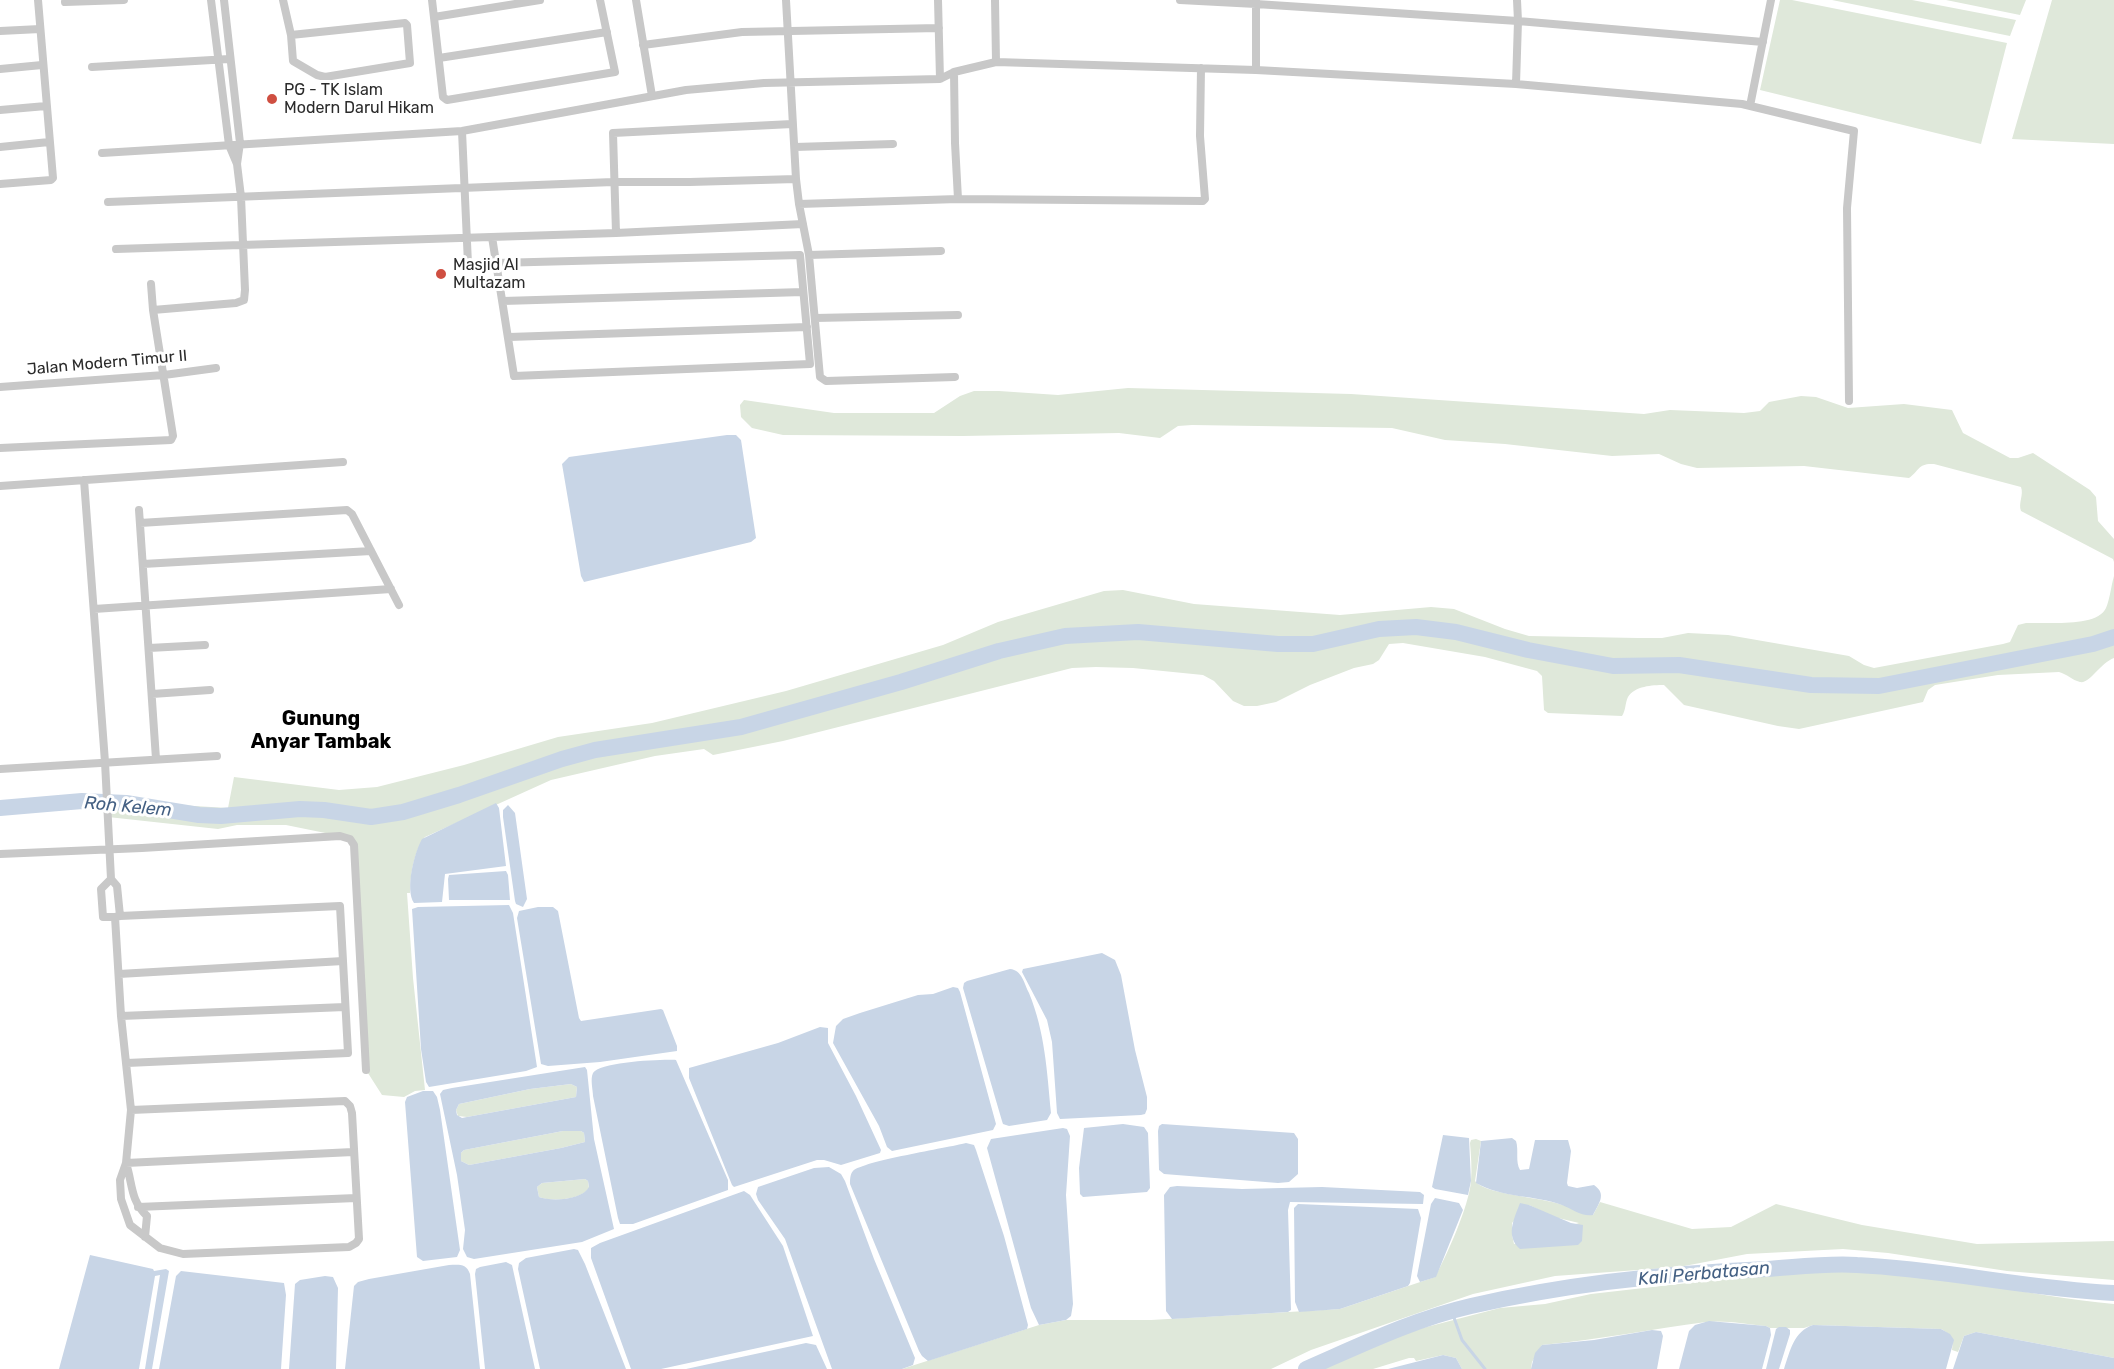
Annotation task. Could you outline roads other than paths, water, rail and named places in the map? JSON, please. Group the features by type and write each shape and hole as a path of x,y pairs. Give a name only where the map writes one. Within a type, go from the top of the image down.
{"street":[{"path":"0,184 51,180 53,175 38,0"},
{"path":"65,2 124,0"},
{"path":"211,0 229,145 237,164"},
{"path":"153,310 244,300 241,197 237,164 240,143 224,0"},
{"path":"284,0 293,61 321,77 410,63 406,23 291,36"},
{"path":"432,0 444,97 447,100 613,73 616,70 600,0"},
{"path":"434,17 540,0"},
{"path":"636,0 652,96"},
{"path":"786,0 796,179 809,255 820,377 826,381 955,377"},
{"path":"938,0 940,79"},
{"path":"995,0 996,62"},
{"path":"1180,0 1256,2 1763,42"},
{"path":"1516,84 1517,0"},
{"path":"1750,106 1771,0"},
{"path":"1256,2 1256,70"},
{"path":"643,45 742,32 939,28"},
{"path":"0,31 40,29"},
{"path":"439,58 607,32"},
{"path":"92,67 229,59"},
{"path":"102,153 462,131 686,90 764,83 940,79 954,72 996,62 1256,70 1516,84 1659,95 1750,106 1854,131 1847,208 1849,401"},
{"path":"0,69 42,65"},
{"path":"799,204 958,198 1203,201 1205,198 1200,136 1200,68"},
{"path":"954,72 958,198"},
{"path":"0,110 46,106"},
{"path":"615,233 612,135 616,132 792,124"},
{"path":"462,131 468,264"},
{"path":"0,147 49,142"},
{"path":"795,147 893,144"},
{"path":"108,202 613,182 796,179"},
{"path":"116,249 615,233 803,224"},
{"path":"492,237 496,263 509,337 514,376 810,364 800,255 496,263"},
{"path":"809,255 940,251"},
{"path":"0,448 171,440 173,436 151,284"},
{"path":"503,301 803,292"},
{"path":"815,318 958,315"},
{"path":"509,337 807,327"},
{"name":"Jalan Modern Timur II","path":"0,387 216,369"},
{"path":"0,486 343,462"},
{"path":"84,480 105,762 111,879 117,886 121,1016 131,1110 126,1163 120,1180 121,1199 130,1225 160,1248 183,1254 349,1247 359,1239 352,1113 345,1101 131,1110"},
{"path":"139,510 156,759"},
{"path":"140,524 347,510 352,514 399,605"},
{"path":"143,564 371,551"},
{"path":"94,609 391,589"},
{"path":"148,648 205,645"},
{"path":"152,694 210,690"},
{"path":"0,769 217,756"},
{"path":"0,854 340,836 350,838 354,845 366,1071"},
{"path":"111,879 101,889 104,917 340,906 348,1053 127,1063"},
{"path":"119,974 343,961"},
{"path":"121,1016 345,1007"},
{"path":"126,1163 353,1152"},
{"path":"126,1163 132,1181 133,1198 147,1216 145,1237"},
{"path":"138,1207 356,1198"}],"water":[{"path":"736,435 741,440 756,538 751,542 584,582 581,576 562,464 569,457"},
{"path":"496,803 499,808 506,866 445,874 442,902 414,903 411,897 410,881 416,853 422,839"},
{"path":"508,805 515,813 527,899 523,907 515,901 503,817 503,810"},
{"path":"506,871 510,900 449,900 449,875"},
{"path":"509,905 513,913 537,1067 526,1071 429,1087 426,1082 421,1049 412,909"},
{"path":"553,907 558,911 581,1021 661,1009 677,1051 600,1062 548,1066 541,1064 517,918 519,911"},
{"path":"1102,953 1115,960 1121,975 1135,1050 1147,1097 1147,1109 1145,1114 1141,1115 1060,1119 1057,1113 1052,1042 1047,1020 1022,972 1023,969"},
{"path":"1010,969 1022,978 1039,1022 1051,1113 1047,1120 1009,1126 1003,1124 963,988 967,981"},
{"path":"953,987 958,988 960,992 996,1124 993,1130 892,1151 887,1147 879,1126 833,1043 836,1026 843,1019 860,1013"},
{"path":"820,1027 828,1028 828,1043 856,1096 881,1150 880,1153 841,1165 817,1160 734,1187 689,1078 689,1068 778,1043"},
{"path":"676,1060 728,1180 728,1190 633,1224 620,1224 593,1096 592,1075 598,1069 607,1066"},
{"path":"585,1067 594,1139 614,1229 582,1242 474,1259 467,1257 463,1249 465,1230 457,1175 440,1094 443,1090","holes":["571,1084 577,1087 576,1097 462,1118 457,1115 456,1110 459,1104 530,1089","563,1131 581,1131 584,1133 585,1142 469,1165 461,1161 461,1153 464,1150","585,1179 589,1187 574,1197 545,1199 539,1197 537,1187 542,1183"]},
{"path":"423,1091 433,1091 437,1097 460,1250 457,1257 423,1261 417,1257 405,1102 407,1097"},
{"path":"1123,1124 1144,1127 1148,1133 1150,1188 1147,1192 1083,1197 1080,1194 1079,1168 1084,1128"},
{"path":"1162,1124 1294,1133 1298,1139 1298,1174 1289,1182 1278,1183 1164,1174 1159,1170 1158,1131"},
{"path":"1067,1129 1070,1136 1066,1195 1073,1304 1071,1316 1066,1320 1039,1325 1031,1308 987,1148 991,1139"},
{"path":"1443,1135 1469,1138 1471,1181 1468,1195 1432,1187"},
{"path":"1512,1138 1516,1141 1520,1170 1529,1169 1535,1140 1568,1140 1571,1151 1568,1186 1577,1188 1594,1185 1598,1188 1601,1199 1593,1215 1581,1214 1552,1202 1508,1194 1476,1183 1481,1141"},
{"path":"966,1143 974,1145 976,1150 1004,1236 1028,1325 1027,1329 928,1361 919,1351 850,1184 850,1177 853,1171 872,1163"},
{"path":"829,1167 841,1174 845,1181 915,1358 913,1365 902,1369 832,1369 785,1239 758,1200 756,1194 758,1187 814,1168"},
{"path":"1170,1187 1242,1189 1322,1187 1420,1192 1424,1195 1423,1204 1290,1202 1288,1210 1291,1310 1172,1319 1166,1311 1164,1195"},
{"path":"744,1191 750,1195 783,1246 813,1336 661,1369 631,1369 591,1258 591,1248"},
{"path":"1435,1198 1459,1203 1463,1210 1436,1277 1420,1282 1417,1276 1431,1204"},
{"path":"1520,1203 1571,1223 1583,1225 1582,1241 1578,1245 1520,1249 1513,1239 1512,1227"},
{"path":"1298,1204 1418,1209 1421,1218 1408,1286 1340,1309 1299,1312 1295,1302 1294,1208"},
{"path":"578,1250 585,1264 626,1369 540,1369 518,1269 519,1263 526,1258"},
{"path":"90,1255 154,1271 166,1269 169,1271 152,1369 145,1369 160,1275 155,1276 139,1369 59,1369"},
{"path":"506,1262 512,1265 535,1369 485,1369 475,1274 476,1269 480,1267"},
{"path":"449,1265 464,1266 470,1274 480,1369 345,1369 354,1286 358,1282"},
{"path":"181,1271 284,1283 286,1295 281,1369 159,1369 176,1276"},
{"path":"333,1277 338,1288 336,1369 289,1369 295,1284 300,1280"},
{"path":"1709,1321 1770,1328 1771,1335 1762,1369 1679,1369 1689,1331 1695,1325"},
{"path":"1813,1325 1941,1329 1950,1334 1954,1340 1946,1369 1784,1369 1797,1337"},
{"path":"1786,1327 1790,1330 1790,1334 1779,1369 1766,1369 1776,1329"},
{"path":"1652,1330 1661,1331 1663,1336 1657,1369 1531,1369 1535,1353 1542,1345 1594,1340"},
{"path":"1976,1332 2114,1358 2114,1369 1953,1369 1964,1336"},
{"path":"806,1343 816,1345 827,1369 686,1369"},
{"path":"1443,1355 1456,1358 1462,1369 1388,1369"}],"waterway":[{"name":"Roh Kelem","path":"0,808 82,801 126,803 199,815 221,816 300,809 371,817 403,812 595,750 741,727 901,682 999,651 1065,636 1138,632 1278,644 1313,644 1379,629 1416,627 1456,632 1528,650 1613,666 1679,665 1811,685 1879,686 2093,644 2114,637"},
{"name":"Kali Perbatasan","path":"1306,1369 1387,1334 1450,1311 1507,1298 1581,1286 1693,1273 1812,1266 1889,1267 2050,1288 2114,1293"},
{"path":"1452,1312 1462,1340 1485,1369"}],"place":[{"name":"PG - TK Islam Modern Darul Hikam","path":"272,99"},
{"name":"Masjid Al Multazam","path":"441,274"}],"district":[{"name":"Gunung Anyar Tambak","path":"321,730"}]}
